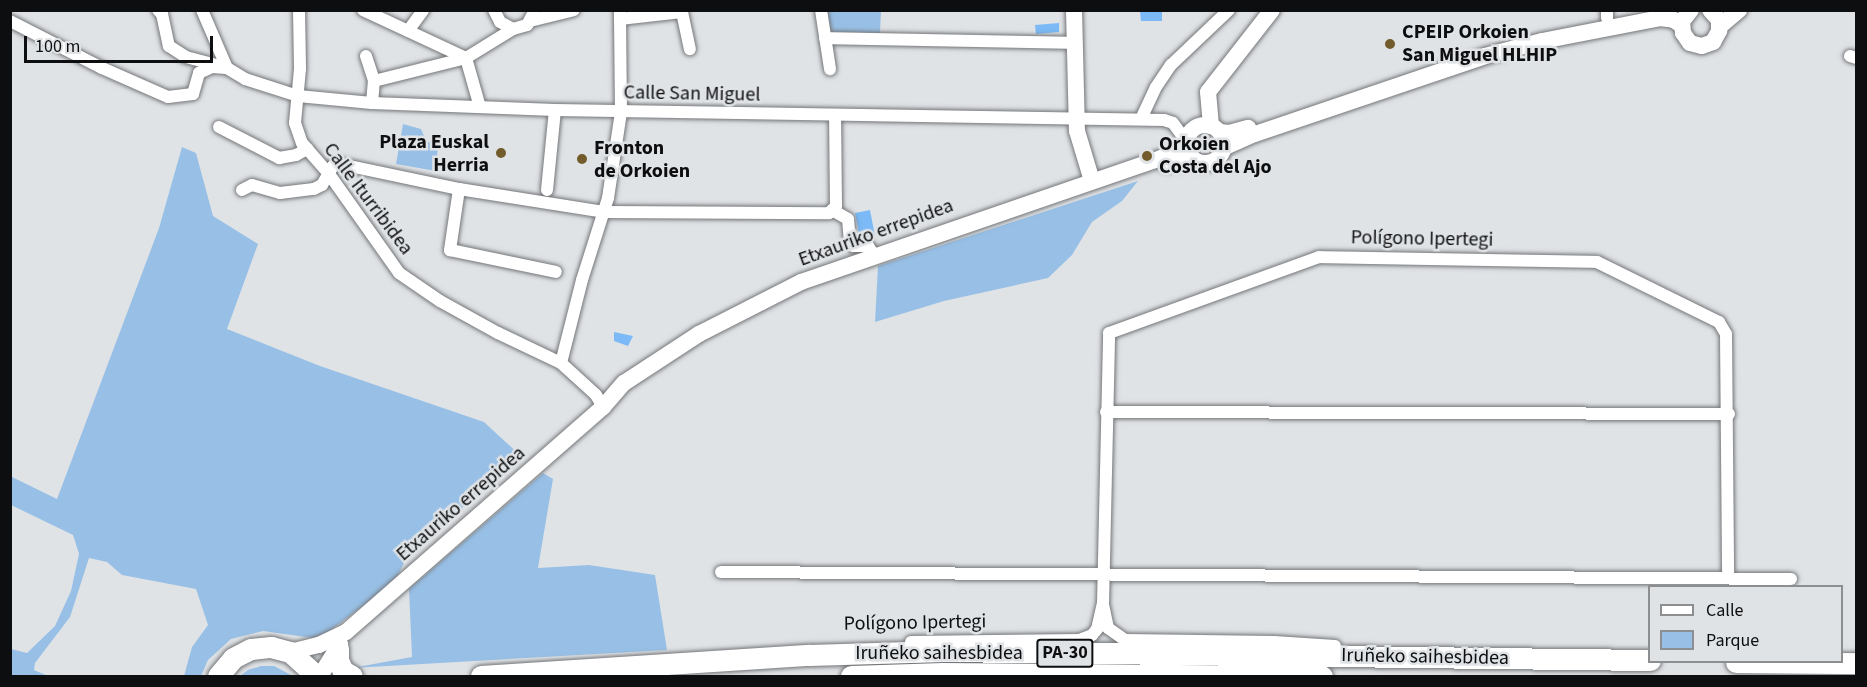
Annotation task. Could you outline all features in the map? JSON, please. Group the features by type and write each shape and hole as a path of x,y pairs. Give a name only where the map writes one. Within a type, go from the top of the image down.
{"highway":[{"path":"342,640 338,660 343,670 352,676"},
{"path":"218,676 233,658 251,649 271,647 290,652 318,676"},
{"name":"Iruñeko saihesbidea","path":"481,676 707,661 943,651 1648,660"},
{"name":"Iruñeko saihesbidea","path":"851,676 943,673 1322,676"}],"street":[{"path":"10,21 102,68 168,97 192,94 199,73 212,67 227,68 202,10"},
{"name":"Calle Iturribidea","path":"299,10 295,123 302,142 329,174 399,273 459,312 561,363 596,395 603,407"},
{"path":"363,10 466,58 480,107"},
{"path":"408,31 423,10"},
{"path":"494,10 500,22 513,29"},
{"path":"374,81 466,58 533,16 574,10"},
{"path":"821,10 830,69"},
{"path":"1074,10 1079,145 1092,182"},
{"path":"1141,119 1156,87 1171,65 1229,10"},
{"path":"1272,10 1208,92 1218,135 1211,161 1189,148 1195,128 1218,135 1261,132 1485,56 1542,41 1660,18 1674,20 1682,15"},
{"path":"1710,10 1716,15 1720,26"},
{"path":"1682,15 1685,38 1702,46 1713,42 1720,26 1739,10"},
{"name":"Calle San Miguel","path":"161,12 169,46 186,57 227,68 245,79 297,96 372,102 621,112 1141,119 1173,123 1189,148"},
{"path":"561,363 582,280 605,212 621,112 620,15 682,12 690,49"},
{"path":"1218,135 1238,132 1462,52 1607,14 1682,15"},
{"path":"825,38 1075,43"},
{"path":"366,56 374,81 372,102"},
{"path":"547,190 555,110"},
{"path":"834,211 836,206 835,116"},
{"path":"219,127 279,158 296,155 307,149"},
{"name":"Etxauriko errepidea","path":"318,676 342,640 603,407 624,383 699,334 801,282 1189,148"},
{"name":"Etxauriko errepidea","path":"603,407 720,331 806,288 1171,162 1189,148"},
{"path":"242,190 252,185 280,193 314,189 322,185 333,166 340,164 459,189 605,212 828,213 834,211 848,219 850,242 854,246 868,246 874,255"},
{"path":"459,189 450,250 556,272"},
{"name":"Polígono Ipertegi","path":"1491,658 1274,642 1125,640 1108,628 1103,604 1103,573 1109,333 1319,257 1597,262 1719,322 1726,334 1729,414 1728,578"},
{"path":"1106,412 1729,414"},
{"path":"721,572 1791,579"},
{"name":"Polígono Ipertegi","path":"707,661 790,646 958,640 1079,640 1092,635 1096,629 1103,604"},
{"name":"Etxauriko errepidea","path":"290,652 342,640"}],"green space":[{"path":"827,11 881,11 880,33 833,32 829,28"},
{"path":"403,124 421,129 426,141 438,145 436,171 396,164"},
{"path":"182,147 196,153 213,216 258,244 227,329 320,366 484,422 522,457 409,553 398,575 380,593 328,632 313,638 263,631 231,639 208,660 201,676 184,676 192,647 208,625 196,589 122,575 107,562 89,558 70,617 35,663 34,670 48,676 11,676 11,649 27,653 55,626 71,591 79,554 73,535 11,505 10,476 57,499 159,228"},
{"path":"1138,181 1122,201 1092,222 1072,255 1048,278 944,301 875,322 878,266"},
{"path":"543,473 553,479 538,568 589,565 655,575 667,650 352,668 412,657 409,589"},
{"path":"261,666 274,666 293,676 240,676 248,670"}],"shaded area":[{"path":"1140,11 1162,11 1162,21 1141,21"},
{"path":"1059,23 1059,32 1036,34 1035,25"},
{"path":"870,210 875,236 860,239 855,213"},
{"path":"614,332 633,336 628,346 614,341"}],"place":[{"name":"CPEIP Orkoien San Miguel HLHIP","path":"1390,44"},
{"name":"Plaza Euskal Herria","path":"501,153"},
{"name":"Orkoien Costa del Ajo","path":"1147,156"},
{"name":"Fronton de Orkoien","path":"582,159"}]}
